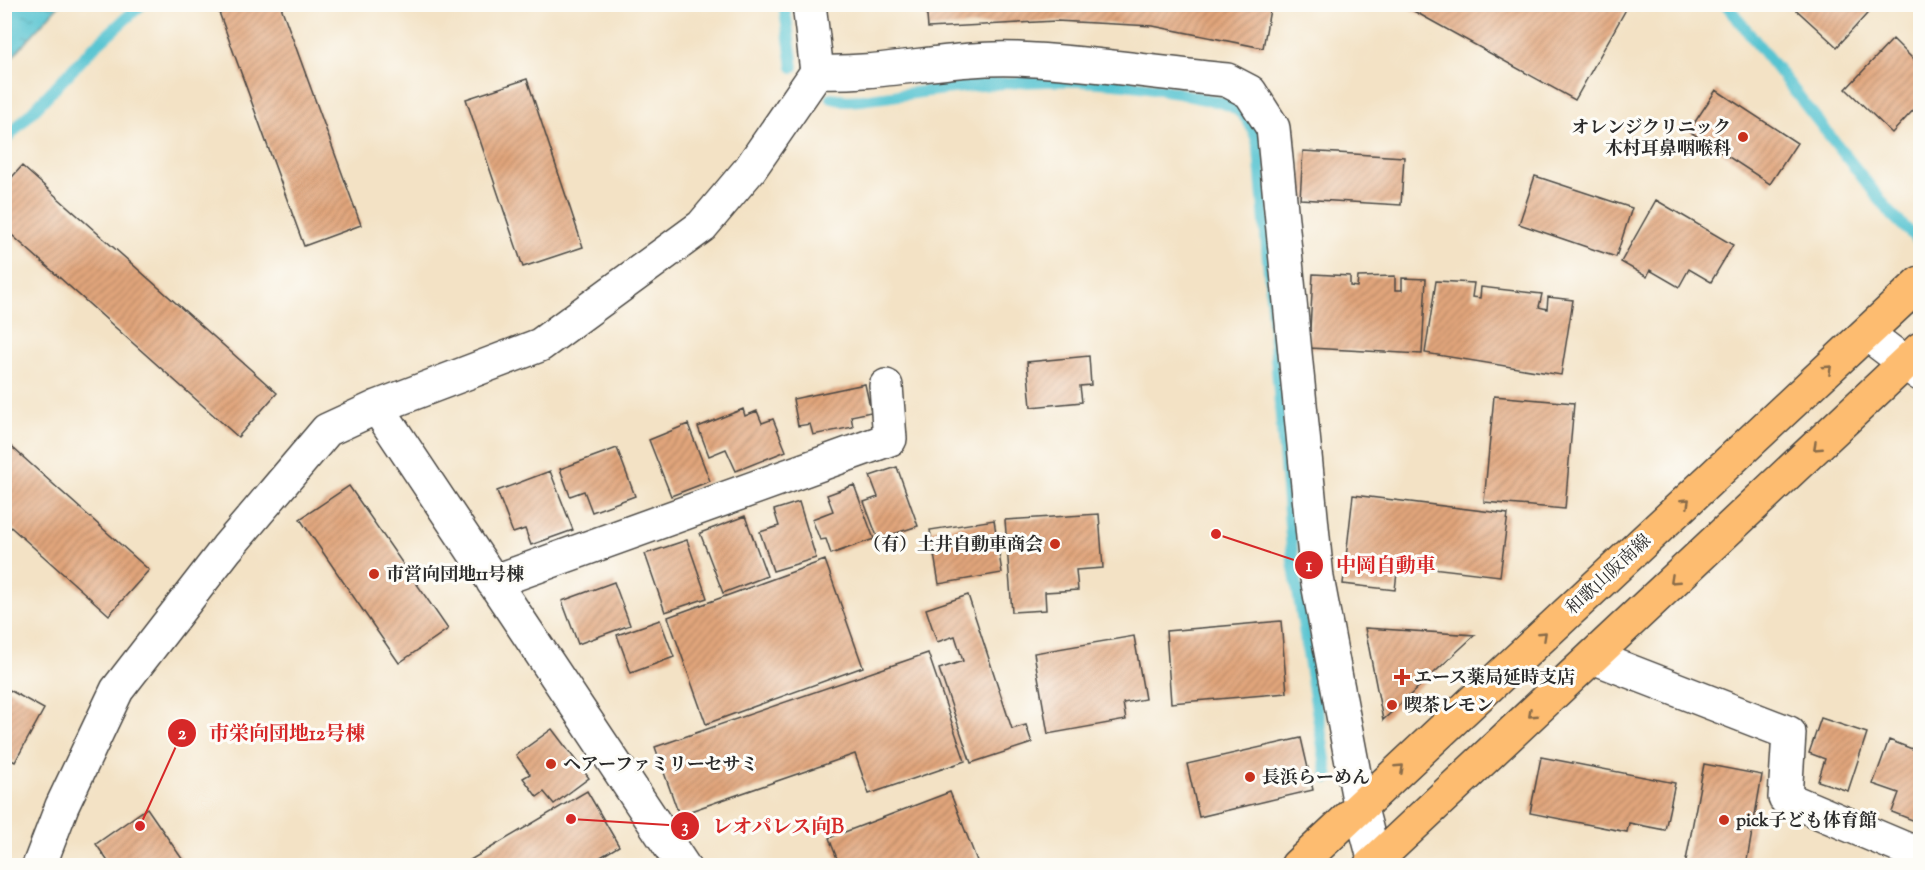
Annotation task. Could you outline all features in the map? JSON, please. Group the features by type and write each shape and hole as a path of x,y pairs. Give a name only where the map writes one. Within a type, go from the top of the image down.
{"main road":[{"name":"和歌山阪南線","path":"1296,866 1910,292"},
{"path":"1374,864 1593,657 1916,362"}],"street":[{"path":"39,866 62,806 117,690 227,548 327,430 377,408 540,345 702,226 750,169 809,83 809,4"},
{"path":"809,83 842,73 979,60 1017,59 1227,80 1250,92 1273,128 1266,168 1317,579 1360,805 1374,864"},
{"path":"1867,334 1916,362"},
{"path":"493,582 890,439 886,386"},
{"path":"377,408 683,866"},
{"path":"1593,657 1789,733 1785,798 1920,855"}],"water":[{"path":"4,5 59,5 5,65"}],"building":[{"path":"216,4 280,4 361,225 304,246"},
{"path":"926,4 1271,4 1263,48 1153,26 1056,21 928,28"},
{"path":"1401,4 1629,4 1575,100"},
{"path":"1790,4 1876,4 1837,47"},
{"path":"1893,39 1920,66 1920,103 1892,133 1846,89"},
{"path":"527,79 583,247 523,267 466,99"},
{"name":"オレンジクリニック 木村耳鼻咽喉科","path":"1716,90 1797,143 1770,184 1689,131"},
{"path":"1303,151 1404,157 1401,205 1300,199"},
{"path":"22,166 277,393 238,437 4,228 4,186"},
{"path":"1535,176 1632,208 1616,257 1519,224"},
{"path":"1656,200 1733,245 1711,282 1689,269 1679,287 1650,270 1647,277 1621,262"},
{"path":"1313,274 1350,276 1350,286 1357,287 1358,277 1395,276 1395,290 1402,290 1402,278 1426,279 1422,354 1309,348"},
{"path":"1436,281 1474,283 1472,297 1480,298 1481,287 1542,294 1539,307 1547,309 1548,297 1573,300 1561,375 1425,353"},
{"path":"1089,356 1091,385 1080,386 1082,402 1031,407 1027,362"},
{"path":"865,384 871,412 851,416 853,427 813,435 810,424 798,426 793,399"},
{"path":"1494,396 1574,403 1565,509 1484,502"},
{"path":"743,409 745,416 757,411 762,423 773,419 786,451 736,471 726,449 709,456 698,427"},
{"path":"688,424 710,481 671,496 649,440"},
{"path":"4,440 149,570 109,615 4,521"},
{"path":"617,448 635,496 592,512 584,491 570,496 560,469"},
{"path":"897,467 918,526 878,539 864,502 878,497 870,476"},
{"path":"550,471 573,530 531,545 525,529 513,533 497,491"},
{"path":"854,485 874,539 831,554 826,539 820,540 812,519 833,511 827,495"},
{"name":"市営向団地11号棟","path":"349,486 448,629 399,663 300,519"},
{"path":"1353,495 1508,514 1500,576 1398,564 1395,590 1343,584"},
{"path":"799,502 816,558 773,571 760,532 779,526 774,510"},
{"name":"（有）土井自動車商会","path":"1099,514 1103,568 1076,570 1078,590 1045,592 1046,610 1012,612 1005,520"},
{"path":"745,516 767,576 723,593 700,533"},
{"path":"994,520 1002,573 939,584 930,530"},
{"path":"687,540 707,598 665,612 645,554"},
{"path":"825,560 863,667 706,724 668,617"},
{"path":"614,582 630,625 578,644 562,601"},
{"path":"968,595 1012,729 1026,725 1032,743 971,763 939,669 963,661 955,636 937,642 926,609"},
{"path":"660,620 674,657 631,673 617,635"},
{"path":"1281,621 1287,693 1171,703 1166,631"},
{"name":"エース薬局延時支店","path":"1365,628 1475,635 1383,720"},
{"path":"1134,636 1145,699 1123,703 1126,720 1048,734 1034,653"},
{"path":"928,653 965,761 869,794 855,754 679,815 655,747"},
{"path":"4,687 44,709 15,762 4,756"},
{"path":"1821,718 1867,733 1848,791 1818,781 1825,759 1809,753"},
{"name":"ヘアーファミリーセサミ","path":"552,729 589,778 554,804 544,792 537,797 523,778 530,774 516,755"},
{"name":"長浜らーめん","path":"1301,738 1313,790 1199,817 1187,764"},
{"path":"1889,740 1920,752 1920,823 1892,812 1899,793 1873,784"},
{"path":"1541,757 1675,783 1665,830 1629,823 1627,832 1530,813"},
{"name":"pick子ども体育館","path":"1704,764 1762,775 1746,866 1685,866"},
{"path":"587,791 619,846 586,866 460,866"},
{"path":"950,792 979,866 840,866 829,838"},
{"path":"147,808 187,866 111,866 96,844"}],"waterway":[{"path":"4,141 94,47 142,4"},
{"path":"784,4 793,67"},
{"path":"1726,4 1893,216 1920,242"},
{"path":"832,98 845,101 862,100 943,89 1024,82 1106,82 1146,87 1221,102 1231,106 1247,119 1256,137 1259,150 1293,561 1328,778"}],"place":[{"name":"オレンジクリニック 木村耳鼻咽喉科","path":"1743,137"},
{"name":"中岡自動車","path":"1216,534"},
{"name":"（有）土井自動車商会","path":"1055,544"},
{"name":"市営向団地11号棟","path":"374,574"},
{"name":"エース薬局延時支店","path":"1402,677"},
{"name":"喫茶レモン","path":"1392,705"},
{"name":"ヘアーファミリーセサミ","path":"551,764"},
{"name":"長浜らーめん","path":"1250,777"},
{"name":"レオパレス向B","path":"571,819"},
{"name":"pick子ども体育館","path":"1724,820"},
{"name":"市栄向団地12号棟","path":"140,826"}]}
